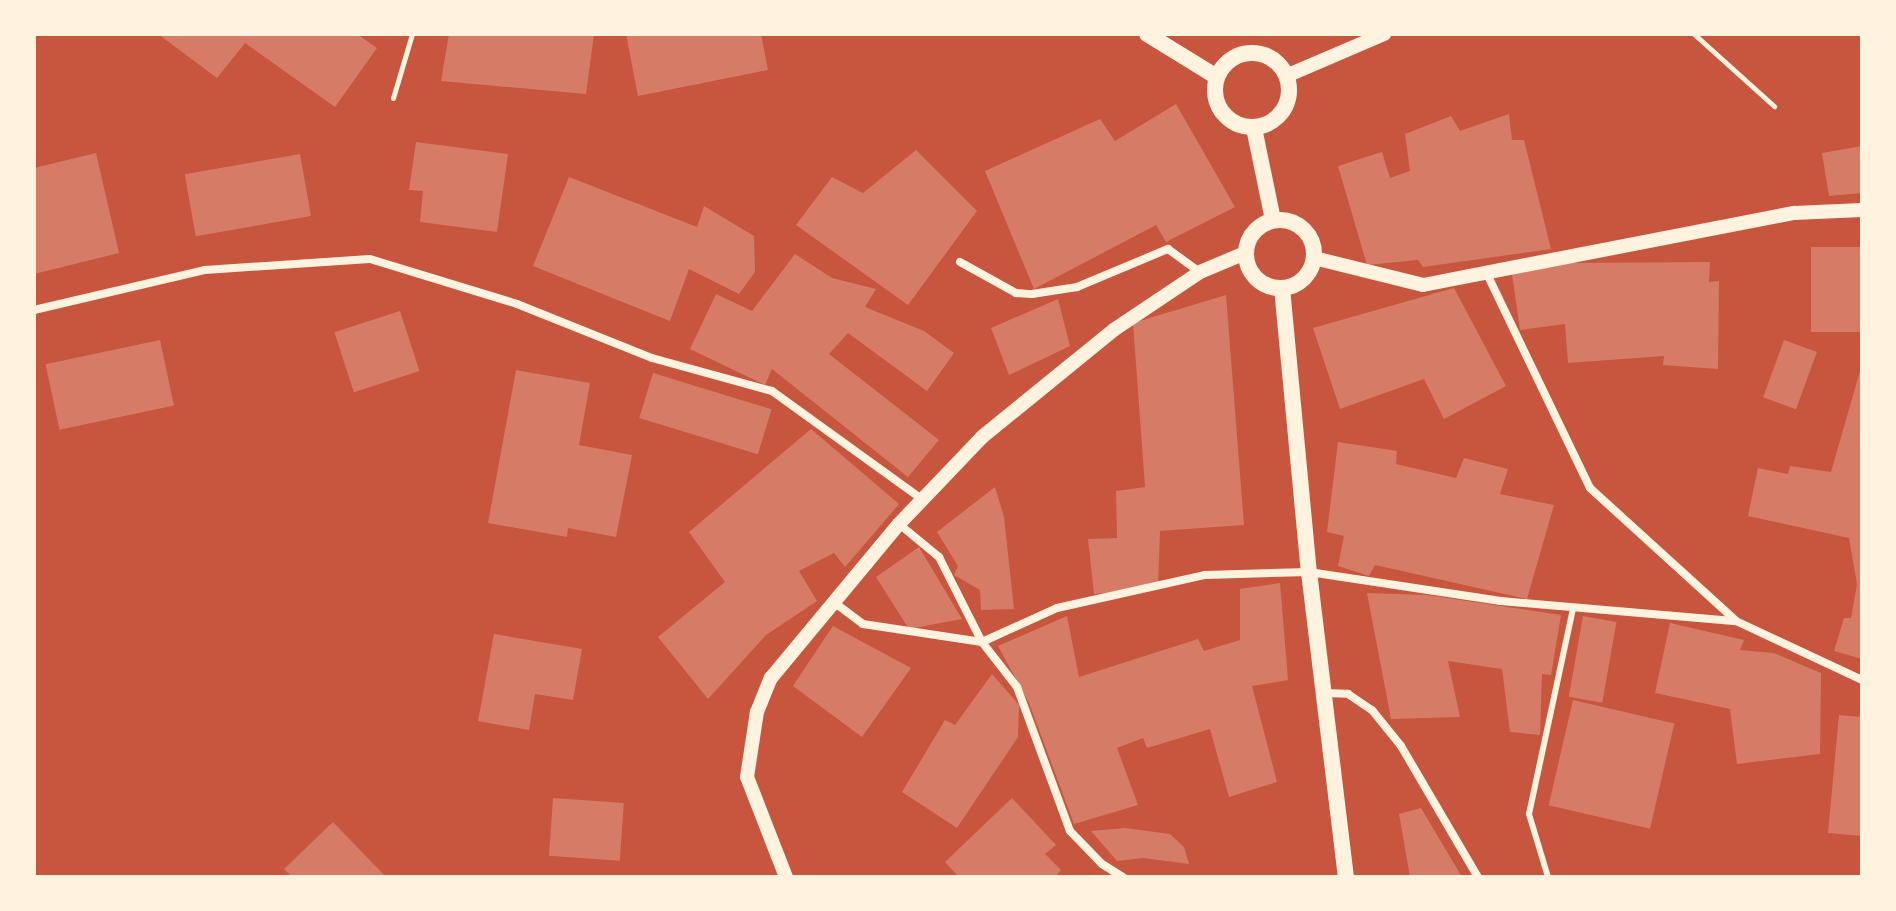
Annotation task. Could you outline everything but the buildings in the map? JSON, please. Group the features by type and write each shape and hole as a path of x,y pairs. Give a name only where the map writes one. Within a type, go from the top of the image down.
{"main road":[{"path":"1147,34 1217,77"},
{"path":"1252,53 1278,64 1286,76 1287,104 1267,124 1254,128 1239,125 1218,106 1217,77 1237,56 1252,53"},
{"path":"1254,128 1273,220"},
{"path":"1273,220 1303,229 1314,258 1304,279 1282,288 1256,279 1245,253 1253,232 1273,220"},
{"path":"1282,288 1322,693 1346,877"}],"street":[{"path":"1286,76 1384,34"},
{"path":"1314,258 1423,285 1794,213 1862,210"},
{"path":"960,262 1016,293 1032,294 1077,287 1168,249 1200,272"},
{"path":"786,877 747,777 750,743 771,678 899,524 982,437 1049,382 1200,272 1245,253"},
{"path":"34,310 205,270 370,259 517,304 652,358 772,391 922,499"},
{"path":"1487,274 1590,488 1736,621 1862,680"},
{"path":"899,524 939,557 982,642 1017,687 1070,831 1102,864 1123,877"},
{"path":"835,603 863,624 982,642 1057,608 1205,575 1309,572 1573,609 1736,621"},
{"path":"1322,693 1345,693 1372,710 1401,746 1478,877"}],"lane":[{"path":"1548,877 1529,814 1573,609"}],"path":[{"path":"393,98 412,34"},
{"path":"1694,34 1774,106"}]}
